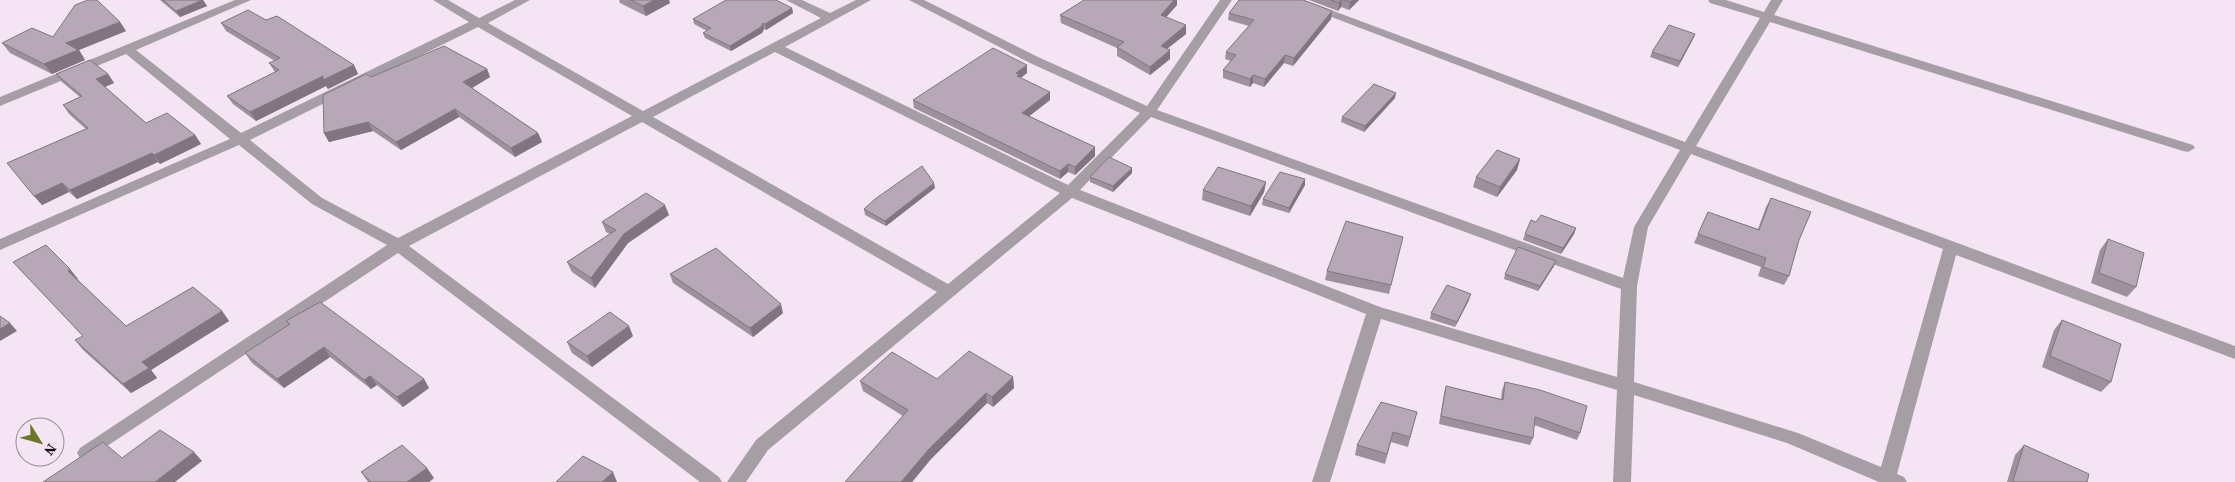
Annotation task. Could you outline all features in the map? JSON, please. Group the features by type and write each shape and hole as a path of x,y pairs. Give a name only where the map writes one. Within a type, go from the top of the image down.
{"street":[{"path":"0,102 245,0"},
{"path":"440,0 949,292"},
{"path":"0,245 240,139 524,0"},
{"path":"792,0 830,18"},
{"path":"76,460 398,245 864,0"},
{"path":"916,0 1034,60 1149,112 1630,286"},
{"path":"736,482 762,445 1070,192 1149,112 1226,0"},
{"path":"1293,0 2235,353"},
{"path":"1714,0 2188,148"},
{"path":"1622,482 1630,286 1641,227 1777,0"},
{"path":"775,47 1070,192 1375,311 1627,386 1792,438 1892,480 1951,247"},
{"path":"127,49 317,201 398,245 713,482"},
{"path":"1321,482 1375,311"}],"building":[{"path":"88,0 97,0 120,22 66,43 78,50 44,64 2,43 32,28 53,37 75,5"},
{"path":"163,0 203,0 176,11"},
{"path":"631,0 654,0 643,6"},
{"path":"726,0 776,0 792,8 765,24 763,23 761,27 730,46 703,33 711,28 693,19"},
{"path":"1084,0 1174,0 1161,15 1186,25 1161,46 1170,50 1150,67 1117,47 1124,42 1060,15"},
{"path":"1239,0 1303,0 1332,11 1294,58 1285,55 1265,79 1253,75 1250,79 1223,70 1236,55 1226,52 1254,20 1229,13"},
{"path":"248,10 266,20 277,16 354,65 323,80 323,76 250,112 227,96 279,70 269,63 280,58 221,23"},
{"path":"1669,25 1695,34 1680,61 1652,52"},
{"path":"444,46 487,69 463,82 538,133 511,148 455,109 396,142 368,122 324,133 323,95 366,74 371,77"},
{"path":"993,48 1027,65 1016,73 1019,74 1017,76 1050,92 1022,113 1095,147 1075,167 1068,164 1060,171 913,100"},
{"path":"90,60 108,74 96,79 146,123 167,113 195,135 154,155 152,153 70,190 62,183 34,196 7,163 88,128 63,105 82,96 56,74"},
{"path":"1374,84 1396,93 1365,126 1342,117"},
{"path":"1497,150 1520,159 1500,187 1476,177"},
{"path":"1109,157 1132,168 1113,186 1090,177"},
{"path":"922,166 934,183 885,221 864,209 875,199"},
{"path":"1218,167 1266,182 1251,206 1203,190"},
{"path":"1280,172 1305,179 1289,208 1263,199"},
{"path":"646,193 665,205 624,234 591,278 567,262 616,230 602,222"},
{"path":"1771,198 1811,212 1799,240 1789,276 1763,267 1766,258 1698,234 1708,212 1759,230"},
{"path":"1541,215 1576,228 1563,248 1525,234 1531,220 1536,222"},
{"path":"1346,221 1403,237 1391,285 1327,271"},
{"path":"2108,239 2144,253 2136,287 2099,273"},
{"path":"46,245 70,269 68,271 126,326 193,287 222,311 142,362 149,368 123,384 75,340 83,336 13,262"},
{"path":"1518,247 1556,261 1540,286 1505,274"},
{"path":"716,248 781,304 750,328 670,274"},
{"path":"1447,285 1471,294 1457,322 1431,313"},
{"path":"320,302 424,379 397,397 370,376 364,380 324,347 277,379 245,353 290,324 286,321"},
{"path":"610,312 629,326 587,356 567,342"},
{"path":"0,316 10,323 0,329"},
{"path":"2062,320 2121,344 2111,382 2050,356"},
{"path":"969,351 1013,377 992,397 986,393 929,449 901,482 845,482 908,410 860,381 892,352 937,379"},
{"path":"1505,382 1540,390 1587,406 1580,433 1535,417 1533,438 1441,416 1446,386 1503,400"},
{"path":"1381,402 1417,412 1410,437 1393,432 1387,454 1357,445"},
{"path":"160,430 194,452 155,482 43,482 103,442 122,458"},
{"path":"402,445 427,468 407,482 371,482 361,472"},
{"path":"2024,445 2089,474 2087,482 2013,481"},
{"path":"583,456 613,472 602,482 556,482"}]}
